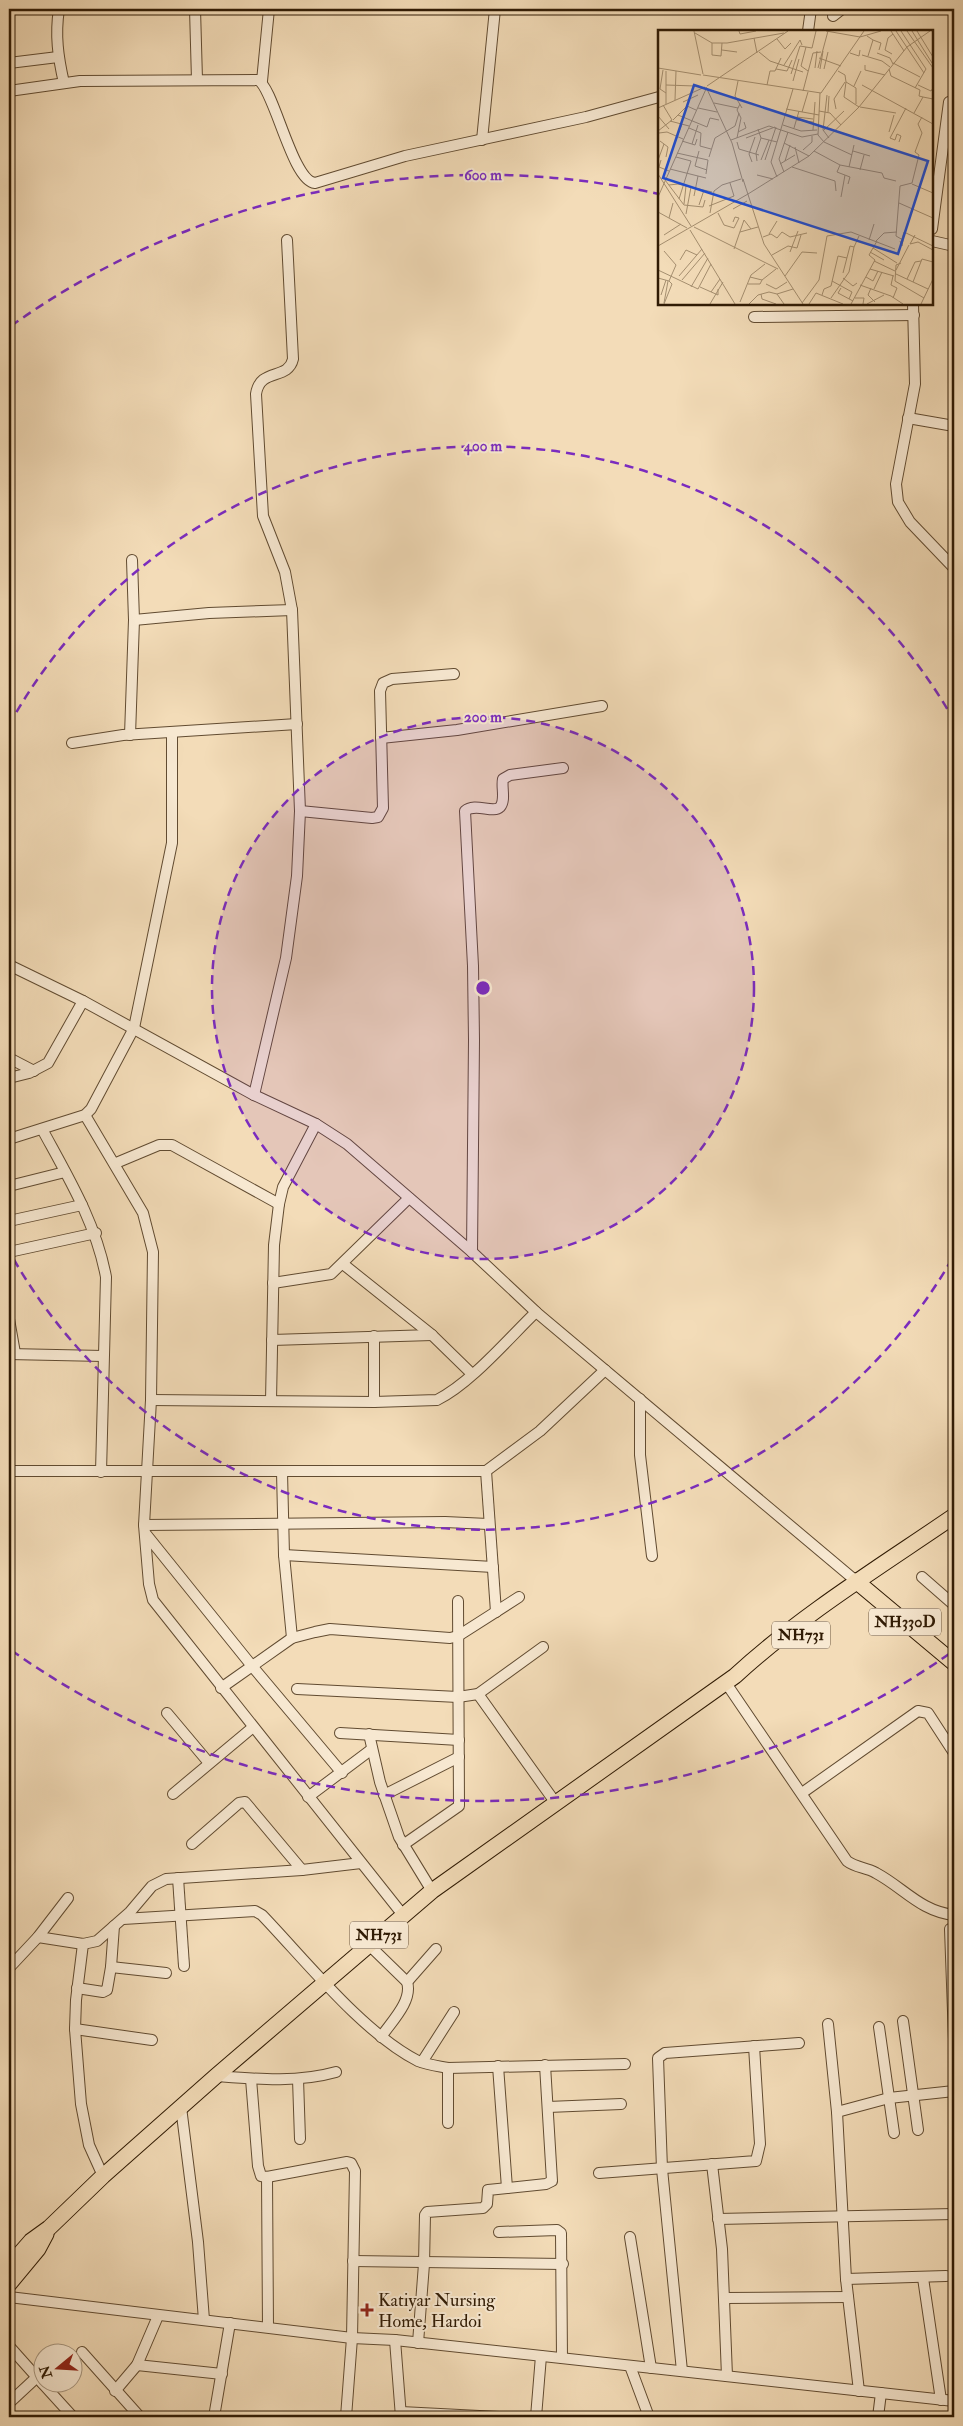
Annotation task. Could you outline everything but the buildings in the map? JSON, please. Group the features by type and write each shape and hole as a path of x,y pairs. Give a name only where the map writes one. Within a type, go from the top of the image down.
{"highway":[{"name":"NH731","path":"9,2266 31,2240 49,2228 103,2176 368,1944 432,1891 731,1679 758,1666 860,1584 954,1516"},
{"name":"NH731","path":"860,1584 954,1525"},
{"name":"NH330D","path":"860,1584 954,1663"},
{"name":"NH731","path":"9,2284 38,2249 49,2228"}],"street":[{"path":"59,9 56,28 58,57 64,83"},
{"path":"195,9 197,80"},
{"path":"269,9 262,81 289,146 311,182 320,182 405,156 586,117 658,97"},
{"path":"482,140 495,9"},
{"path":"808,30 811,9"},
{"path":"833,16 842,9"},
{"path":"9,63 58,57"},
{"path":"9,91 64,83 253,79 262,81"},
{"path":"933,222 949,102"},
{"path":"254,1095 286,958 297,876 300,812 292,610 285,572 263,516 256,394 257,385 261,380 286,370 291,366 293,359 287,240"},
{"path":"933,241 954,246"},
{"path":"913,305 915,384 896,484 898,502 910,522 954,568"},
{"path":"754,317 914,315"},
{"path":"908,418 954,426"},
{"path":"130,735 134,620 132,560"},
{"path":"134,620 209,613 292,610"},
{"path":"300,812 378,817 383,808 380,691 383,683 392,679 454,674"},
{"path":"381,738 457,730 602,706"},
{"path":"72,742 130,735 298,724"},
{"path":"9,1139 85,1115 91,1109 134,1028 172,843 172,733"},
{"path":"472,1252 474,1031 465,811 472,807 497,809 501,806 503,800 503,779 510,774 563,768"},
{"path":"9,965 134,1028 254,1095 316,1124 347,1144 472,1252 536,1312 860,1584"},
{"path":"9,1078 34,1071 48,1063 83,1001"},
{"path":"9,1058 34,1071"},
{"path":"85,1115 116,1163 143,1213 153,1252 151,1400 145,1529 152,1600 220,1688 403,1915"},
{"path":"271,1401 273,1283 279,1204 283,1187 316,1124"},
{"path":"42,1129 96,1234 106,1277 101,1472"},
{"path":"116,1163 159,1145 172,1145 279,1204"},
{"path":"9,1186 65,1172"},
{"path":"273,1283 326,1276 343,1264 409,1198"},
{"path":"9,1221 82,1205"},
{"path":"9,1252 96,1234"},
{"path":"343,1264 432,1336 472,1374"},
{"path":"151,1400 374,1402 437,1400 446,1396 472,1374 536,1312"},
{"path":"9,1319 12,1354 103,1356"},
{"path":"374,1336 374,1402"},
{"path":"272,1340 432,1336"},
{"path":"9,1471 486,1471 540,1431 605,1370"},
{"path":"640,1400 640,1455 652,1556"},
{"path":"486,1471 488,1524 496,1612"},
{"path":"282,1472 284,1554 292,1638"},
{"path":"145,1529 284,1523 446,1522 488,1524"},
{"path":"145,1529 252,1666 342,1773"},
{"path":"284,1554 493,1567"},
{"path":"922,1577 954,1605"},
{"path":"220,1688 292,1638 330,1629 450,1638 458,1636 519,1597"},
{"path":"404,1846 459,1806 458,1602"},
{"path":"297,1689 458,1697 478,1694 543,1647"},
{"path":"731,1679 802,1793 852,1865 877,1873 929,1909 954,1915"},
{"path":"478,1694 555,1802"},
{"path":"802,1793 918,1711 928,1713 954,1753"},
{"path":"167,1713 209,1763"},
{"path":"172,1794 252,1728"},
{"path":"340,1733 458,1740"},
{"path":"368,1734 384,1794 404,1846 432,1891"},
{"path":"308,1798 372,1749"},
{"path":"384,1794 459,1757"},
{"path":"192,1844 242,1801 249,1804 302,1870"},
{"path":"38,1937 83,1944 97,1941 123,1918 157,1882 178,1878 302,1870 361,1863"},
{"path":"178,1878 184,1966"},
{"path":"9,1968 38,1937 68,1898"},
{"path":"123,1918 256,1911 381,2037 422,2062 448,2068 625,2064"},
{"path":"78,1988 103,1992 107,1990 114,1926"},
{"path":"950,1929 954,2039"},
{"path":"83,1944 75,2028 85,2127 89,2145 103,2176"},
{"path":"368,1944 407,1982"},
{"path":"381,2037 407,1998 407,1982 436,1949"},
{"path":"111,1967 166,1973"},
{"path":"422,2062 454,2012"},
{"path":"903,2020 918,2130"},
{"path":"828,2024 837,2112 846,2278 859,2391"},
{"path":"879,2026 894,2133"},
{"path":"75,2028 152,2040"},
{"path":"682,2372 662,2169 657,2064 660,2055 665,2053 799,2043"},
{"path":"599,2173 753,2162 758,2158 760,2126 754,2046"},
{"path":"498,2066 507,2188"},
{"path":"418,2343 424,2264 424,2215 426,2212 483,2208 487,2204 488,2190 552,2181 546,2066"},
{"path":"448,2068 448,2123"},
{"path":"216,2076 251,2079 298,2078 336,2072"},
{"path":"298,2078 300,2139"},
{"path":"251,2079 259,2173 261,2176 267,2177 347,2162 351,2163 355,2180 352,2338 346,2417"},
{"path":"837,2112 889,2098 954,2091"},
{"path":"548,2107 621,2104"},
{"path":"181,2107 198,2242 204,2320"},
{"path":"712,2164 725,2298 727,2376"},
{"path":"267,2177 268,2326"},
{"path":"718,2219 842,2217 881,2214 954,2214"},
{"path":"499,2232 560,2231 562,2236 563,2264 562,2358"},
{"path":"630,2237 651,2368"},
{"path":"353,2261 424,2264 563,2264"},
{"path":"846,2278 923,2278 946,2276"},
{"path":"923,2278 941,2400"},
{"path":"9,2297 158,2316 268,2326 352,2338 395,2340 954,2401"},
{"path":"725,2298 848,2297"},
{"path":"115,2392 137,2365 158,2316"},
{"path":"214,2417 230,2322"},
{"path":"395,2340 401,2415 499,2417"},
{"path":"9,2346 32,2371"},
{"path":"82,2352 115,2392 140,2417"},
{"path":"536,2417 541,2356"},
{"path":"137,2365 222,2374"},
{"path":"630,2366 649,2417"},
{"path":"9,2403 32,2387"},
{"path":"878,2417 881,2393"},
{"path":"53,2394 73,2417"}],"place":[{"name":"Katiyar Nursing Home, Hardoi","path":"367,2310"}]}
